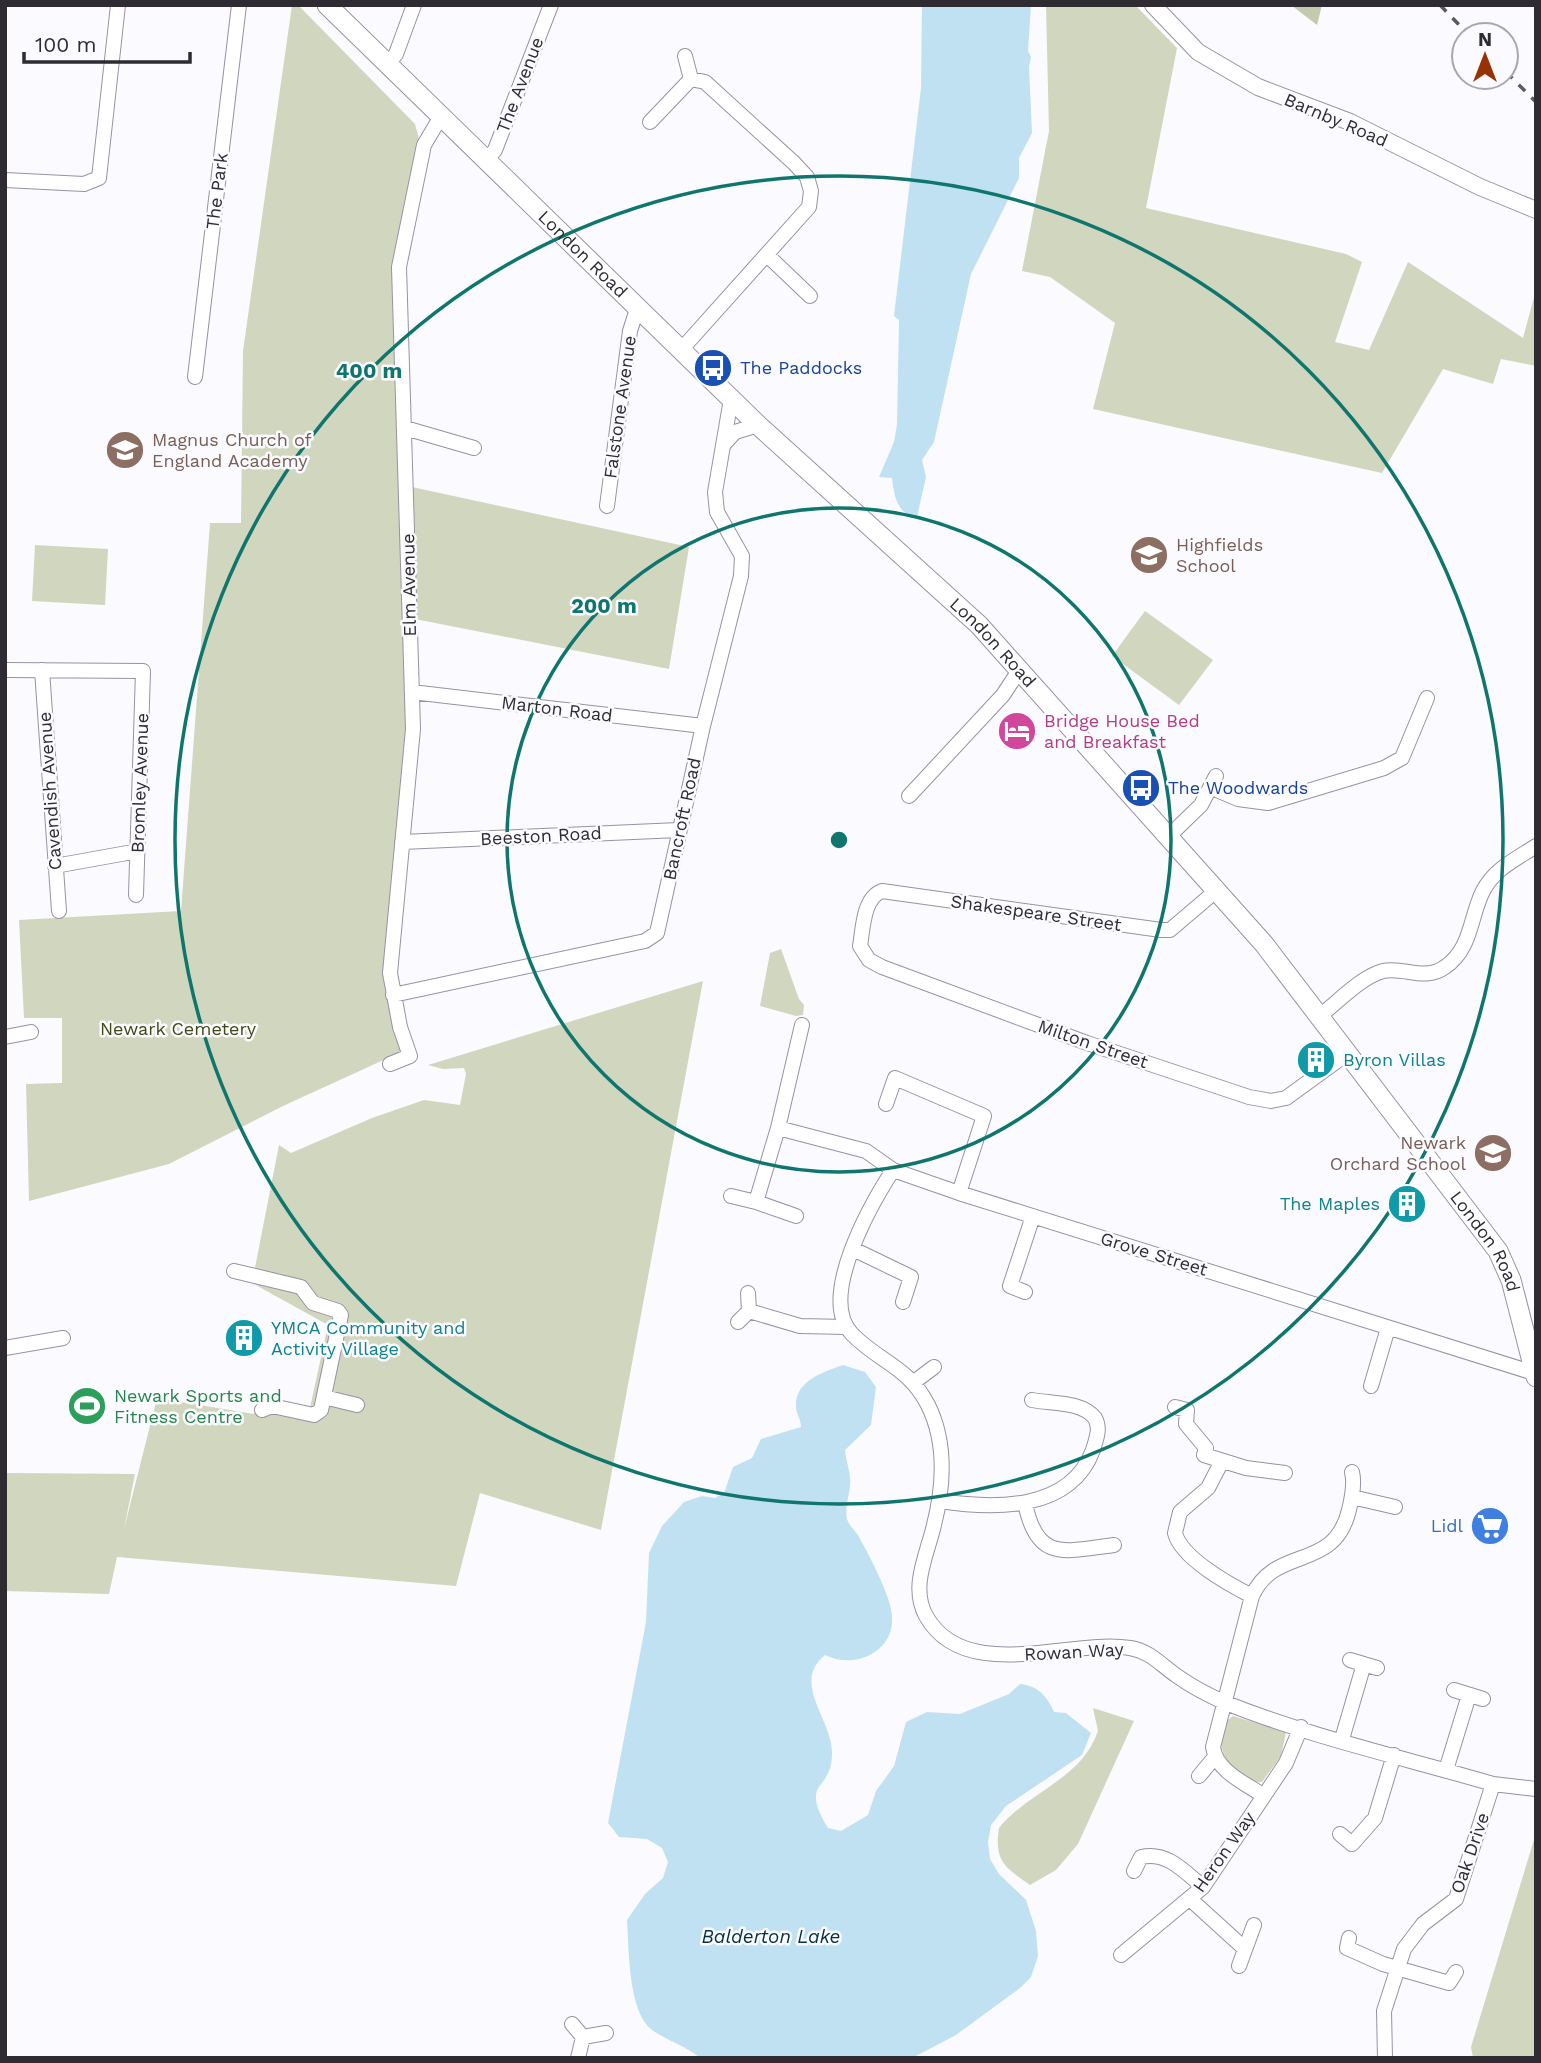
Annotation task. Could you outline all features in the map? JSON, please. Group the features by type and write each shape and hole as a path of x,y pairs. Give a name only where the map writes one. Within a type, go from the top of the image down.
{"main road":[{"name":"London Road","path":"327,5 680,351 875,534 979,625 1217,890 1321,1015 1390,1113 1498,1251 1511,1280 1535,1375"}],"street":[{"path":"5,180 84,184 99,178 118,5"},
{"name":"The Park","path":"195,377 239,5"},
{"path":"387,65 396,54 414,5"},
{"name":"The Avenue","path":"485,162 495,150 551,5"},
{"name":"Barnby Road","path":"1153,5 1198,52 1258,87 1350,122 1480,187 1536,210"},
{"path":"685,56 691,79"},
{"path":"650,122 691,79"},
{"path":"680,351 809,206 811,191 807,177 705,82 691,79"},
{"name":"Elm Avenue","path":"390,1064 412,1062 393,995 390,955 413,729 399,267 424,145 440,117"},
{"path":"767,255 810,296"},
{"name":"Falstone Avenue","path":"607,506 630,331 637,309"},
{"name":"Bancroft Road","path":"393,995 652,938 659,928 702,726 742,565 738,548 720,519 715,504 731,399"},
{"path":"724,444 735,432 758,425"},
{"path":"405,428 474,448"},
{"path":"909,796 1003,695 1020,669"},
{"path":"5,670 42,670"},
{"name":"Bromley Avenue","path":"42,670 143,671 136,895"},
{"name":"Cavendish Avenue","path":"42,670 59,911"},
{"name":"Marton Road","path":"412,692 702,726"},
{"path":"1168,837 1195,813 1214,782 1238,799 1278,802 1395,764 1406,751 1427,698"},
{"name":"Beeston Road","path":"402,842 680,830"},
{"path":"1321,1015 1376,973 1397,970 1427,975 1445,968 1464,945 1486,885 1501,869 1536,846"},
{"path":"55,866 138,851"},
{"name":"Shakespeare Street","path":"864,923 869,902 875,894 890,891 1115,925 1170,930 1217,890"},
{"name":"Milton Street","path":"864,923 860,946 863,954 876,964 1087,1043 1250,1097 1272,1101 1286,1098 1348,1053"},
{"path":"756,1202 778,1128 802,1025"},
{"path":"5,1037 31,1032"},
{"path":"886,1104 895,1078 991,1118 959,1193"},
{"name":"Grove Street","path":"778,1128 866,1151 893,1170 959,1193 1535,1375"},
{"path":"749,1311 800,1326 846,1327 841,1297 844,1275 870,1205 893,1170"},
{"path":"732,1196 796,1216"},
{"path":"1025,1292 1010,1286 1033,1216"},
{"path":"853,1249 911,1277 903,1302"},
{"path":"234,1271 300,1287 313,1303 338,1311 341,1315 321,1410 314,1415 272,1406 262,1410"},
{"path":"738,1322 749,1311 748,1293"},
{"name":"Rowan Way","path":"846,1327 914,1382 935,1420 941,1441 939,1501 919,1589 925,1614 947,1640 998,1655 1110,1646 1136,1650 1224,1702 1493,1784 1536,1789"},
{"path":"1371,1386 1388,1328"},
{"path":"5,1348 63,1338"},
{"path":"914,1382 934,1367"},
{"path":"324,1397 358,1405"},
{"path":"939,1501 988,1507 1025,1503 1057,1491 1081,1472 1097,1434 1097,1422 1084,1409 1041,1406"},
{"path":"1175,1407 1188,1410 1186,1424 1206,1448 1204,1455 1285,1473"},
{"path":"1222,1461 1208,1488 1180,1512 1175,1533 1180,1545 1197,1560 1252,1596"},
{"path":"1199,1776 1214,1758 1216,1733 1252,1596 1264,1578 1278,1566 1314,1556 1332,1544 1343,1531 1352,1497 1352,1472"},
{"path":"1352,1497 1395,1507"},
{"path":"1025,1503 1032,1533 1046,1545 1067,1550 1108,1549"},
{"path":"1342,1739 1364,1664"},
{"path":"1446,1770 1476,1697 1454,1690"},
{"name":"Heron Way","path":"1121,1955 1203,1887 1286,1763 1301,1727"},
{"path":"1340,1835 1352,1844 1375,1818 1394,1755"},
{"path":"1214,1758 1224,1769 1264,1796"},
{"name":"Oak Drive","path":"1385,2058 1382,2023 1397,1968 1412,1934 1456,1899 1493,1784"},
{"path":"1131,1843 1140,1857"},
{"path":"1140,1857 1164,1857 1203,1887"},
{"path":"1134,1871 1140,1857"},
{"path":"1190,1899 1245,1950"},
{"path":"1239,1966 1254,1926"},
{"path":"1344,1947 1397,1968 1453,1982"},
{"path":"572,2024 583,2037"},
{"path":"583,2037 606,2033"},
{"path":"578,2058 583,2037"}],"green space":[{"name":"Newark Cemetery","path":"292,5 298,5 415,124 419,139 393,265 406,728 387,997 401,1052 283,1106 169,1164 29,1201 26,1084 62,1083 62,1018 24,1018 19,920 181,911 210,523 241,523 243,351"},
{"path":"1046,5 1135,5 1177,48 1146,208 1346,254 1362,262 1335,342 1369,350 1408,262 1523,338 1536,290 1536,366 1501,359 1493,384 1443,369 1382,473 1093,409 1115,323 1050,277 1022,271 1049,131"},
{"path":"1291,5 1322,5 1317,25"},
{"path":"412,487 689,547 669,669 415,619"},
{"path":"35,545 108,549 105,605 32,601"},
{"path":"1145,611 1213,660 1179,705 1112,656"},
{"path":"781,949 799,999 804,1005 803,1015 796,1016 760,1006 770,953"},
{"path":"703,981 601,1530 480,1493 456,1586 117,1557 109,1594 5,1591 5,1473 135,1474 124,1529 157,1398 254,1414 265,1398 310,1408 328,1325 252,1283 279,1145 291,1153 372,1118 424,1100 460,1105 466,1074 464,1068 443,1069 428,1065"},
{"path":"1093,1708 1134,1721 1078,1844 1056,1870 1030,1885 1003,1862 998,1849 999,1828 1011,1815 1080,1761 1098,1731"},
{"path":"1233,1716 1286,1732 1281,1756 1262,1782 1241,1776 1225,1757 1221,1735 1224,1724"},
{"path":"1536,1833 1536,2058 1473,2058 1471,2047"}],"water":[{"path":"922,5 1031,5 1028,51 1031,57 1029,67 1032,133 1019,158 1019,178 971,274 934,442 922,460 926,477 917,517 914,518 900,506 892,478 879,477 894,442 897,424 899,320 894,316 921,88"},
{"name":"Balderton Lake","path":"843,1365 865,1372 876,1387 871,1425 845,1450 850,1474 846,1514 879,1576 892,1616 887,1639 870,1655 848,1660 825,1655 815,1666 812,1690 831,1742 830,1767 816,1793 816,1801 828,1828 841,1831 868,1815 876,1791 894,1766 906,1722 927,1712 960,1714 1009,1694 1020,1684 1037,1689 1049,1701 1054,1712 1066,1713 1091,1733 1082,1755 1006,1806 991,1825 988,1842 990,1859 999,1874 1026,1900 1036,1931 1038,1956 1031,1977 1020,1988 956,2035 912,2058 700,2058 658,2034 644,2021 631,1980 627,1920 645,1894 663,1878 668,1862 662,1848 647,1839 619,1837 608,1823 646,1622 649,1553 662,1526 684,1502 702,1496 715,1498 724,1493 733,1467 752,1458 761,1439 801,1427 796,1406 800,1390 812,1379"}],"railway":[{"path":"1440,5 1455,21"},
{"path":"1520,86 1536,102"}],"place":[{"name":"The Paddocks","path":"713,368"},
{"name":"Magnus Church of England Academy","path":"125,450"},
{"name":"Highfields School","path":"1149,555"},
{"name":"Bridge House Bed and Breakfast","path":"1017,731"},
{"name":"The Woodwards","path":"1141,788"},
{"name":"Byron Villas","path":"1316,1060"},
{"name":"Newark Orchard School","path":"1493,1153"},
{"name":"The Maples","path":"1407,1204"},
{"name":"YMCA Community and Activity Village","path":"244,1338"},
{"name":"Newark Sports and Fitness Centre","path":"87,1406"},
{"name":"Lidl","path":"1490,1526"}]}
